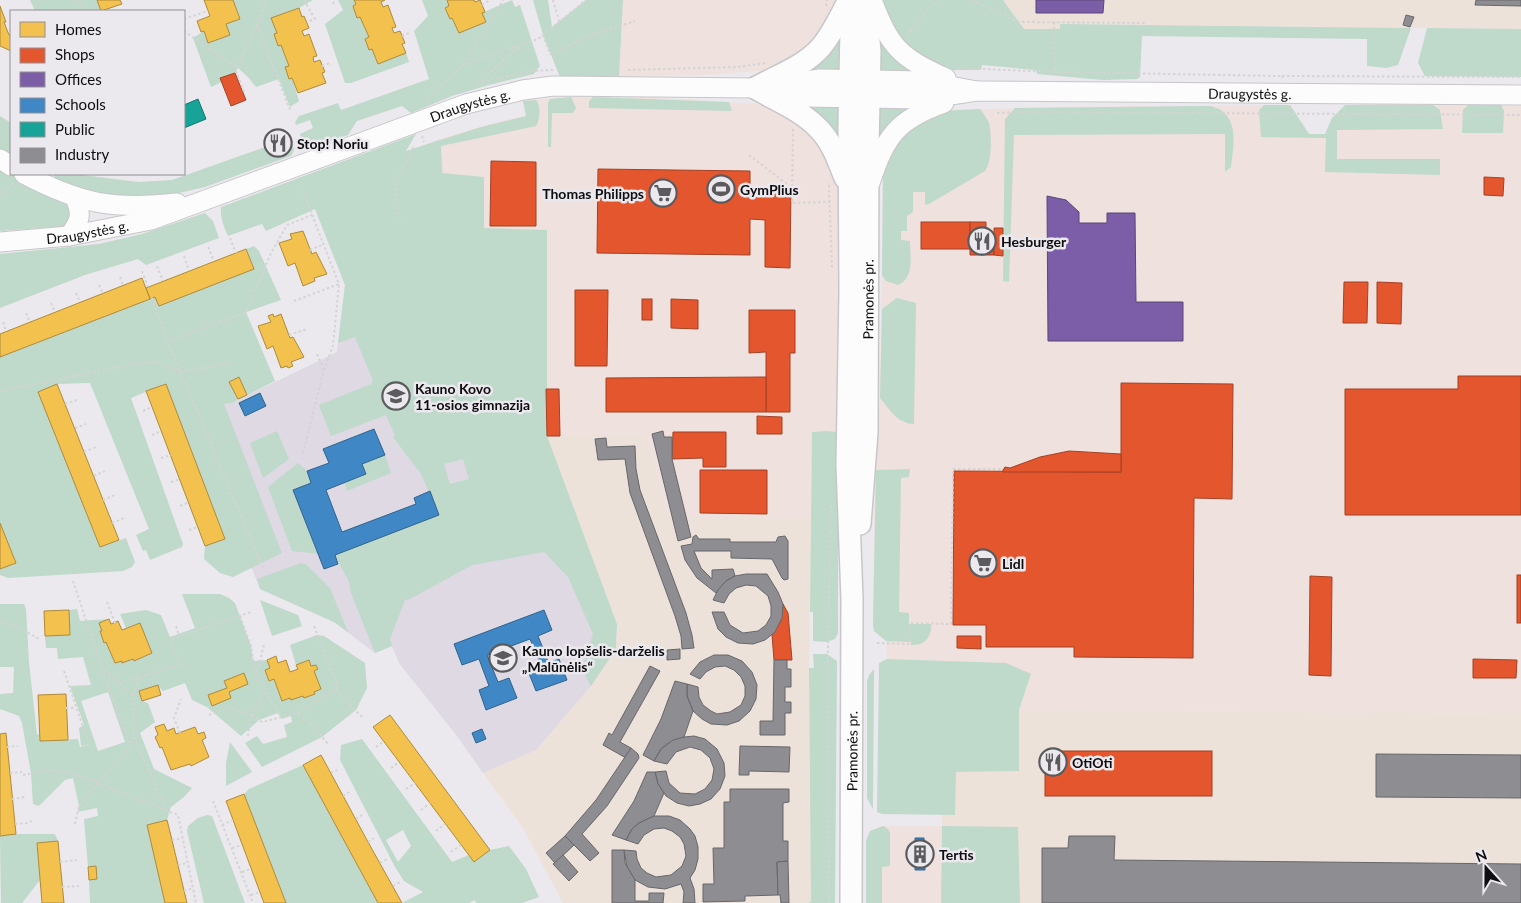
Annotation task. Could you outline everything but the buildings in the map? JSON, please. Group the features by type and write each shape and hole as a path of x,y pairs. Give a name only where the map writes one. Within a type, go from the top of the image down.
{"main road":[{"path":"755,88 804,62 820,48 832,32 848,0"},
{"name":"Pramonės pr.","path":"856,0 850,29 860,89"},
{"name":"Pramonės pr.","path":"851,903 852,599 847,465 850,291 848,186 860,89 870,51 865,0"},
{"path":"872,0 882,27 897,49 915,64 977,91"},
{"name":"Draugystės g.","path":"0,242 70,236 151,220 466,104 508,93 553,86 755,88 806,97 923,81 977,91 1282,84 1521,95"},
{"path":"755,88 817,126 830,144 848,186 878,159 899,127 907,120 922,111 977,91"},
{"name":"Draugystės g.","path":"26,175 75,197 104,204 148,206 200,201"},
{"path":"70,236 79,223 80,214 75,197"}],"path":[{"path":"77,0 83,10"},
{"path":"244,92 236,71 257,25 265,2 264,0"},
{"path":"304,0 315,19 307,22"},
{"path":"333,4 335,0"},
{"path":"482,5 490,0"},
{"path":"428,99 463,64 503,0"},
{"path":"553,0 559,21"},
{"path":"463,64 538,39 586,0"},
{"path":"904,41 908,33 937,0"},
{"path":"972,0 1019,22 1146,23"},
{"path":"185,19 208,11"},
{"path":"543,35 550,54 600,32 635,21"},
{"path":"1054,22 1055,72"},
{"path":"257,25 292,112"},
{"path":"185,32 238,68"},
{"path":"402,36 409,33"},
{"path":"523,44 477,83 530,71 556,70"},
{"path":"322,66 330,63"},
{"path":"620,70 737,67 769,63"},
{"path":"952,66 1282,84 1521,77"},
{"path":"1282,84 1282,113"},
{"path":"997,114 1018,112 1521,115"},
{"path":"793,122 792,203 830,202 848,186"},
{"path":"400,220 395,191 397,180 414,146"},
{"path":"749,155 792,188"},
{"path":"302,189 339,284 333,346 324,370 303,454"},
{"path":"830,202 832,271"},
{"path":"168,342 246,312 271,253 287,225 312,215"},
{"path":"230,238 236,253"},
{"path":"310,250 324,244"},
{"path":"208,246 214,261"},
{"path":"184,256 189,271"},
{"path":"158,266 163,281"},
{"path":"142,272 148,287"},
{"path":"120,277 124,286"},
{"path":"294,301 339,284"},
{"path":"99,285 103,294"},
{"path":"76,294 80,302"},
{"path":"152,298 179,371 263,568"},
{"path":"51,303 55,312"},
{"path":"26,313 30,322"},
{"path":"3,322 6,331"},
{"path":"289,335 307,329"},
{"path":"317,354 324,370"},
{"path":"0,391 133,364 158,362 179,371 201,369 228,362"},
{"path":"66,404 77,400"},
{"path":"143,411 152,407"},
{"path":"75,428 86,424"},
{"path":"152,435 161,431"},
{"path":"84,452 96,447"},
{"path":"161,458 170,455"},
{"path":"877,643 910,644 910,623 951,624 953,469 1003,469"},
{"path":"94,476 105,471"},
{"path":"171,482 180,479"},
{"path":"103,500 115,495"},
{"path":"180,506 189,502"},
{"path":"829,903 828,727 831,503"},
{"path":"112,523 124,518"},
{"path":"189,530 198,527"},
{"path":"72,581 130,743"},
{"path":"107,602 115,623"},
{"path":"120,683 179,665 171,639 251,612"},
{"path":"240,616 251,646 256,675 280,717"},
{"path":"0,621 20,628 39,639"},
{"path":"176,626 180,636"},
{"path":"209,715 229,708 251,715 262,722 298,713 336,690 338,688 314,626"},
{"path":"256,675 264,645"},
{"path":"102,668 134,697"},
{"path":"64,671 88,742"},
{"path":"138,677 134,697 134,737 166,809"},
{"path":"336,690 362,718"},
{"path":"248,736 251,715 266,692"},
{"path":"180,733 174,718 181,699"},
{"path":"66,708 76,708"},
{"path":"298,713 313,725 328,744"},
{"path":"75,824 79,806 125,753 134,737"},
{"path":"376,747 384,741"},
{"path":"7,747 18,746"},
{"path":"391,768 399,762"},
{"path":"10,773 53,770 75,774 178,815 196,903"},
{"path":"331,773 336,770"},
{"path":"406,789 415,783"},
{"path":"343,796 349,792"},
{"path":"12,799 26,797"},
{"path":"213,801 253,903"},
{"path":"421,810 430,803"},
{"path":"356,819 362,815"},
{"path":"15,824 34,820"},
{"path":"222,825 233,820"},
{"path":"436,831 445,824"},
{"path":"172,840 183,838"},
{"path":"368,842 374,838"},
{"path":"232,848 242,845"},
{"path":"451,852 461,845"},
{"path":"380,863 386,859"},
{"path":"60,862 78,860"},
{"path":"178,865 188,862"},
{"path":"241,873 251,869"},
{"path":"392,886 400,882"},
{"path":"62,888 79,886"},
{"path":"184,891 194,888"},
{"path":"250,896 260,892"}],"shaded area":[{"path":"623,0 836,0 836,5 809,51 773,70 703,75 619,76"},
{"path":"1003,0 1521,0 1521,29 1060,24 1060,29 1024,29"},
{"path":"571,97 636,97 758,104 787,112 806,125 833,163 839,192 840,414 836,432 812,432 811,518 670,518 646,434 547,436 547,230 484,228 484,177 442,174 440,139 505,120 526,116 523,101"},
{"path":"1290,105 1309,134 1325,134 1332,118 1345,105 1521,106 1521,714 1019,710 1031,675 1006,663 887,659 886,641 874,631 873,625 875,476 880,398 883,171 950,110"},
{"name":"Kauno Kovo 11-osios gimnazija","path":"440,139 443,174 484,177 484,228 546,341 547,436 558,512 616,649 591,686 536,750 483,773 457,736 399,663 392,646 375,653 334,622 260,589 190,410 232,403 337,352 345,285 308,190"},
{"path":"646,434 670,518 811,518 809,668 811,903 563,903 523,828 483,773 536,750 591,686 616,649 617,624 547,436"},
{"path":"1019,710 1521,714 1521,903 941,903 942,815 955,814 955,772 1018,771"},
{"path":"883,826 942,826 941,903 866,903 866,841 870,831"}],"green space":[{"path":"30,0 97,0 101,10 35,10"},
{"path":"233,0 313,0 299,8 271,18 277,33 274,34 278,46 281,45 289,66 285,68 289,78 292,78 299,101 290,107 279,79 256,87 238,68 235,73 221,78 222,82 211,87 193,38 204,31 209,43 229,35 226,24 240,19"},
{"path":"338,0 354,0 356,4 353,6 357,17 360,17 369,37 365,39 372,49 378,64 406,53 409,62 351,83 345,83 325,24 343,10"},
{"path":"422,0 447,0 449,6 445,8 459,33 486,22 482,13 512,0 515,7 520,5 540,66 534,74 452,96 411,113 402,106 357,121 348,135 311,149 307,147 300,134 313,128 310,120 296,125 295,122 299,116 338,103 341,110 429,79 414,31 428,16"},
{"path":"533,0 548,0 552,27 586,0 623,0 619,76 560,77 543,35"},
{"path":"880,0 1003,0 1024,29 1060,29 1060,24 1411,28 1398,65 1386,68 1367,66 1367,39 1142,36 1140,77 1137,79 1102,80 1037,74 1036,70 982,65 981,70 952,70 935,67 901,45"},
{"path":"1427,28 1521,29 1521,77 1425,76 1418,63"},
{"path":"839,37 841,39 842,69 839,72 811,72 810,70"},
{"path":"881,39 911,70 909,73 880,73 878,40"},
{"path":"571,97 576,108 573,113 552,113 551,147 548,147 548,103 550,99"},
{"path":"593,97 729,102 732,111 589,108 589,101"},
{"name":"Kauno Kovo 11-osios gimnazija","path":"536,100 538,102 539,113 536,126 441,146 442,173 484,177 484,228 547,230 547,436 617,624 616,649 591,686 582,670 593,634 568,577 544,552 472,565 405,600 390,639 392,646 375,653 351,593 349,582 335,555 439,514 421,474 393,437 395,436 386,415 331,436 319,405 371,384 373,381 355,337 338,343 345,285 315,209 266,231 262,224 228,236 221,214 221,207 416,134 406,151 481,127 526,116 523,101","holes":["463,459 469,479 450,484 444,464"]},
{"path":"841,105 839,139 808,107"},
{"path":"1264,105 1290,105 1309,134 1325,134 1332,118 1345,105 1433,105 1440,110 1443,129 1337,130 1337,159 1440,159 1440,175 1325,172 1326,138 1261,137 1259,110"},
{"path":"1468,105 1501,105 1504,111 1503,133 1462,133 1463,110"},
{"path":"909,106 910,109 880,139 878,138 878,107"},
{"path":"1210,106 1220,109 1227,115 1233,129 1231,167 1225,172 1225,134 1014,135 1009,282 1003,281 1005,119 1015,108"},
{"path":"980,109 989,123 991,134 990,155 985,171 929,204 925,205 925,192 913,192 913,212 907,216 907,231 901,231 901,240 910,241 911,259 909,272 907,277 898,285 886,281 882,275 883,171 895,138 939,111"},
{"path":"0,116 10,122 10,155 0,149"},
{"path":"291,138 294,150 291,156 205,187 145,199 80,192 55,179 54,175 83,175 138,182 172,180"},
{"path":"0,168 54,197 68,202 74,213 67,226 0,231"},
{"path":"205,213 213,221 219,238 146,265 138,259 85,275 0,308 0,254 99,244 142,234"},
{"path":"254,246 259,251 281,300 246,312 275,381 232,403 224,404 282,553 233,577 220,573 204,559 205,546 225,539 165,384 131,398 183,544 182,547 150,560 146,550 143,551 136,535 149,529 90,383 57,384 39,392 100,547 126,538 135,562 132,567 123,571 8,578 0,575 0,569 15,562 0,523 0,357 155,297 254,268 246,249"},
{"path":"897,298 916,303 914,424 899,419 880,398 882,309"},
{"path":"277,431 289,459 263,478 250,443"},
{"path":"812,432 836,432 838,436 838,633 835,639 826,642 813,641 813,612 810,612"},
{"path":"385,455 391,473 347,491 345,483 365,475 362,464"},
{"path":"298,463 307,471 311,483 294,490 318,554 292,551 268,487"},
{"path":"910,469 909,477 901,478 899,612 909,613 909,624 931,624 929,637 916,645 911,645 911,642 886,641 874,631 873,625 876,470"},
{"path":"301,563 306,564 330,588 348,632 334,622 260,589 257,579"},
{"path":"182,594 220,594 235,603 251,646 253,661 267,660 270,668 265,670 274,679 282,701 303,696 304,698 314,694 314,671 318,669 317,665 311,666 309,660 296,665 290,645 317,635 324,636 365,663 367,688 356,710 322,737 262,767 245,743 257,736 263,744 287,737 284,725 292,722 291,716 282,719 278,713 259,720 241,736 207,707 192,700 185,683 163,691 157,685 139,691 142,701 148,703 155,722 140,733 154,769 192,788 171,807 167,820 147,825 165,903 90,903 89,880 97,879 96,866 88,867 84,819 98,816 97,808 78,812 79,806 73,778 65,780 39,806 33,804 31,773 22,723 19,716 0,709 0,694 13,693 14,667 0,667 0,604 24,604 26,609 29,662 37,735 40,734 40,741 78,739 80,747 90,744 81,746 79,728 84,725 70,686 91,685 83,657 58,659 57,648 46,648 45,636 70,635 69,610 77,609 80,621 109,619 99,623 102,631 100,632 115,663 122,661 123,663 133,659 135,661 152,653 140,623 126,628 120,614 146,610 161,615 170,637 195,628","holes":["108,692 125,742 98,751 81,701"]},
{"path":"260,600 298,615 302,626 272,636"},
{"path":"813,654 827,654 837,661 835,903 807,903 811,902 809,668 814,668"},
{"path":"887,659 1006,663 1031,674 1019,710 1019,771 956,772 955,815 882,814 877,812 879,663"},
{"path":"874,669 873,809 867,798 867,681"},
{"path":"362,739 452,862 469,855 474,862 490,850 509,846 526,869 539,897 522,903 476,903 475,900 469,903 402,903 423,892 404,881 395,867 340,760 341,745","holes":["403,830 411,846 398,862 386,840"]},
{"path":"230,742 252,772 226,786 226,763"},
{"path":"303,765 378,903 286,903 244,794 249,789"},
{"path":"207,815 212,816 245,903 204,903 187,831 188,826 198,818"},
{"path":"883,826 890,833 890,866 882,867 882,903 866,903 866,841 870,831"},
{"path":"942,826 1018,827 1020,903 941,903"},
{"path":"55,834 58,841 37,843 40,880 22,903 1,903 0,836"}],"place":[{"name":"Stop! Noriu","path":"278,143"},
{"name":"GymPlius","path":"721,189"},
{"name":"Thomas Philipps","path":"663,193"},
{"name":"Hesburger","path":"982,241"},
{"name":"Kauno Kovo 11-osios gimnazija","path":"396,396"},
{"name":"Lidl","path":"983,563"},
{"name":"Kauno lopšelis-darželis „Malūnėlis“","path":"503,658"},
{"name":"OtiOti","path":"1053,762"},
{"name":"Tertis","path":"920,854"}]}
